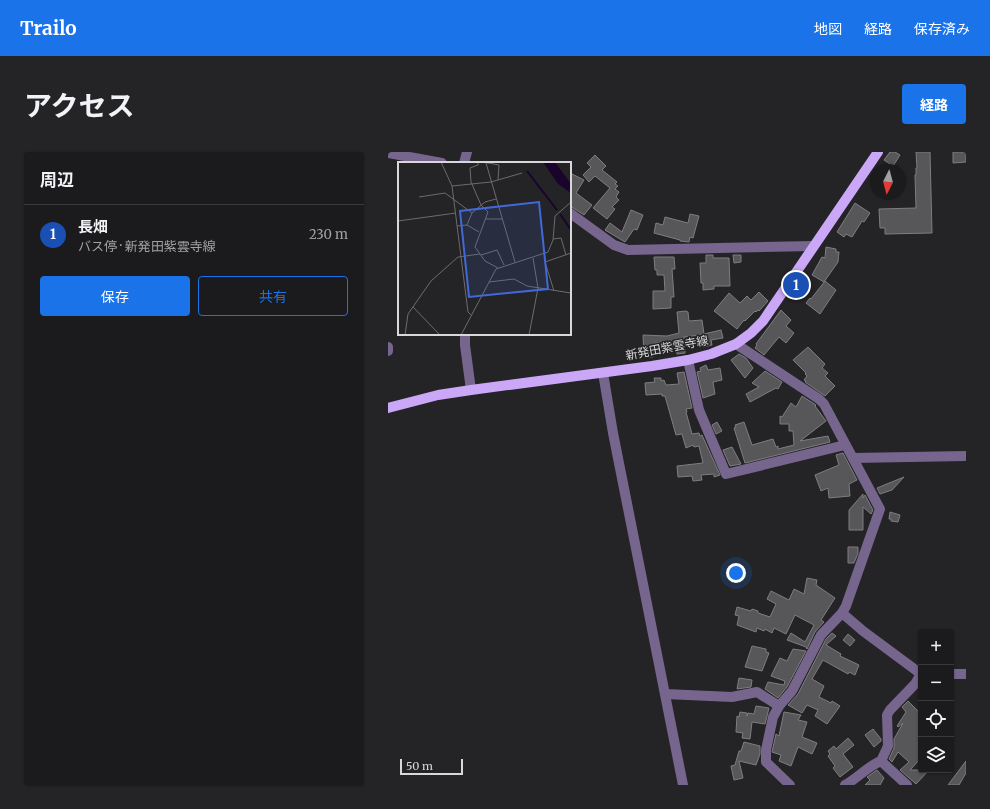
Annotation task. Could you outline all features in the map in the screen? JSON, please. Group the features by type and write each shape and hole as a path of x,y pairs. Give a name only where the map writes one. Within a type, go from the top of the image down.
{"main road":[{"name":"新発田紫雲寺線","path":"388,408 438,395 688,360 711,354 736,344 751,334 763,320 878,152"}],"street":[{"path":"464,162 468,152"},
{"path":"388,153 437,162"},
{"path":"571,214 614,245 628,250 813,246"},
{"path":"465,335 471,390"},
{"path":"736,344 819,399 824,404 880,509 851,595 842,613 821,635 792,690 773,717 765,756 766,762 790,785"},
{"path":"688,360 699,410 726,474 845,445"},
{"path":"603,373 613,432 683,785"},
{"path":"853,458 966,456"},
{"path":"842,613 863,631 918,672"},
{"path":"954,674 966,674"},
{"path":"845,785 881,761 888,746 888,715 890,710 918,679"},
{"path":"665,694 732,697 757,692 780,706"},
{"path":"881,761 907,785"}],"building":[{"path":"890,152 895,152 900,155 894,164 890,164 884,160"},
{"path":"916,152 930,152 932,233 885,234 885,228 880,228 879,209 916,208"},
{"path":"953,152 966,152 966,162 953,163"},
{"path":"595,155 606,166 602,170 617,182 615,184 618,186 615,189 619,192 616,197 619,200 612,207 615,209 607,219 593,208 610,188 595,176 589,182 583,175 591,167 587,163"},
{"path":"572,174 584,180 576,193 592,205 584,215 571,207"},
{"path":"855,203 870,213 864,222 862,221 852,237 846,234 844,237 837,232"},
{"path":"631,210 643,215 637,230 634,229 625,242 605,230 610,223 622,232"},
{"path":"690,214 699,216 693,238 690,237 689,242 680,241 654,233 656,223 663,225 665,217 688,223"},
{"path":"826,247 836,249 836,252 839,252 838,262 824,282 812,275 822,257 825,258"},
{"path":"706,255 713,255 713,258 729,258 730,286 714,286 714,289 703,290 703,283 701,283 700,263 706,263"},
{"path":"733,255 741,255 741,262 734,263"},
{"path":"654,257 674,257 675,269 672,269 674,297 671,297 671,308 653,309 653,291 665,291 664,275 657,275"},
{"path":"825,281 836,290 820,314 806,303"},
{"path":"759,292 768,301 759,311 755,311 745,321 744,320 737,329 714,311 729,293 740,303 747,296 751,300"},
{"path":"781,310 791,320 786,326 794,333 786,343 779,337 764,355 755,348 757,345 756,344"},
{"path":"677,312 688,312 689,321 702,320 704,334 721,330 723,338 711,340 712,345 703,347 701,335 684,337 685,353 677,354 676,346 655,343 656,352 653,352 653,357 644,357 643,335 667,336 679,333"},
{"path":"808,347 825,364 822,368 828,373 825,376 835,386 825,396 805,382 806,381 804,380 807,376 805,374 806,373 793,360"},
{"path":"739,354 746,358 753,368 745,378 731,360"},
{"path":"706,365 708,370 720,368 722,380 713,382 715,394 703,398 697,372 701,371 700,368"},
{"path":"765,371 782,382 778,389 776,388 750,402 746,394 759,387 752,383"},
{"path":"684,372 692,408 686,409 686,412 692,434 699,433 700,436 702,435 720,475 714,477 714,474 701,475 702,480 693,481 692,476 678,477 677,466 703,463 699,446 694,447 693,445 686,448 682,434 676,435 665,396 662,396 662,394 646,395 645,383 655,382 654,378 661,378 661,381 664,380 666,385 679,384 677,373"},
{"path":"802,396 816,405 815,406 826,421 800,441 828,436 830,442 745,463 734,428 736,427 735,425 744,422 752,445 773,439 776,447 778,446 778,449 794,445 793,431 789,431 789,424 780,424 780,416 782,417 791,403 796,407"},
{"path":"717,422 722,431 716,434 712,425"},
{"path":"732,447 741,464 730,466 723,450"},
{"path":"843,453 857,480 849,484 850,496 829,498 828,488 821,491 815,475 839,465 836,455"},
{"path":"904,477 892,490 880,494 877,488"},
{"path":"863,494 863,498 865,495 873,510 871,514 863,507 863,530 849,530 849,510"},
{"path":"890,512 900,515 898,522 891,521 891,519 889,519"},
{"path":"848,547 858,547 858,553 854,563 848,563"},
{"path":"807,578 817,580 816,585 835,598 821,620 824,622 815,632 807,649 806,647 787,640 791,633 805,642 814,625 795,615 786,634 774,628 772,633 765,629 764,631 757,628 756,632 737,625 739,616 735,615 737,607 751,611 752,609 758,611 758,613 770,617 776,604 767,599 771,591 789,600 794,589 804,594"},
{"path":"832,633 836,636 826,645 841,654 840,656 859,665 855,675 849,672 848,674 823,660 812,679 824,686 819,697 831,703 832,701 840,706 827,724 815,716 818,710 807,705 802,713 788,705 798,694 826,639"},
{"path":"848,634 855,640 850,646 843,640"},
{"path":"752,646 766,649 766,652 769,653 762,671 745,667"},
{"path":"793,649 806,651 787,687 778,698 765,689 768,682 784,685 785,681 771,676 780,658 787,661"},
{"path":"739,678 752,680 751,687 737,689"},
{"path":"908,701 918,711 918,761 910,770 918,770 918,773 926,773 916,784 900,770 909,762 898,752 892,762 889,759 894,748 894,739 903,723 898,727 897,726 906,712 902,707"},
{"path":"756,706 769,708 765,724 752,722 750,739 742,738 743,733 736,732 737,716 739,717 740,712 747,713 747,716 748,713 754,714"},
{"path":"784,712 801,715 798,720 807,722 802,737 817,743 812,754 798,747 791,766 779,761 781,755 772,752 776,734 779,736"},
{"path":"873,729 881,739 881,741 874,747 865,735"},
{"path":"848,738 854,745 843,754 853,767 840,777 833,768 835,766 828,756 830,754 828,751 834,746 836,749"},
{"path":"744,742 760,746 760,754 756,765 739,761 743,778 734,780 731,766 735,765 739,751 741,751"},
{"path":"966,761 966,773 959,785 948,785"},
{"path":"877,770 884,778 880,785 865,785 870,780 867,777"}],"place":[{"name":"長畑","path":"796,285"}]}
